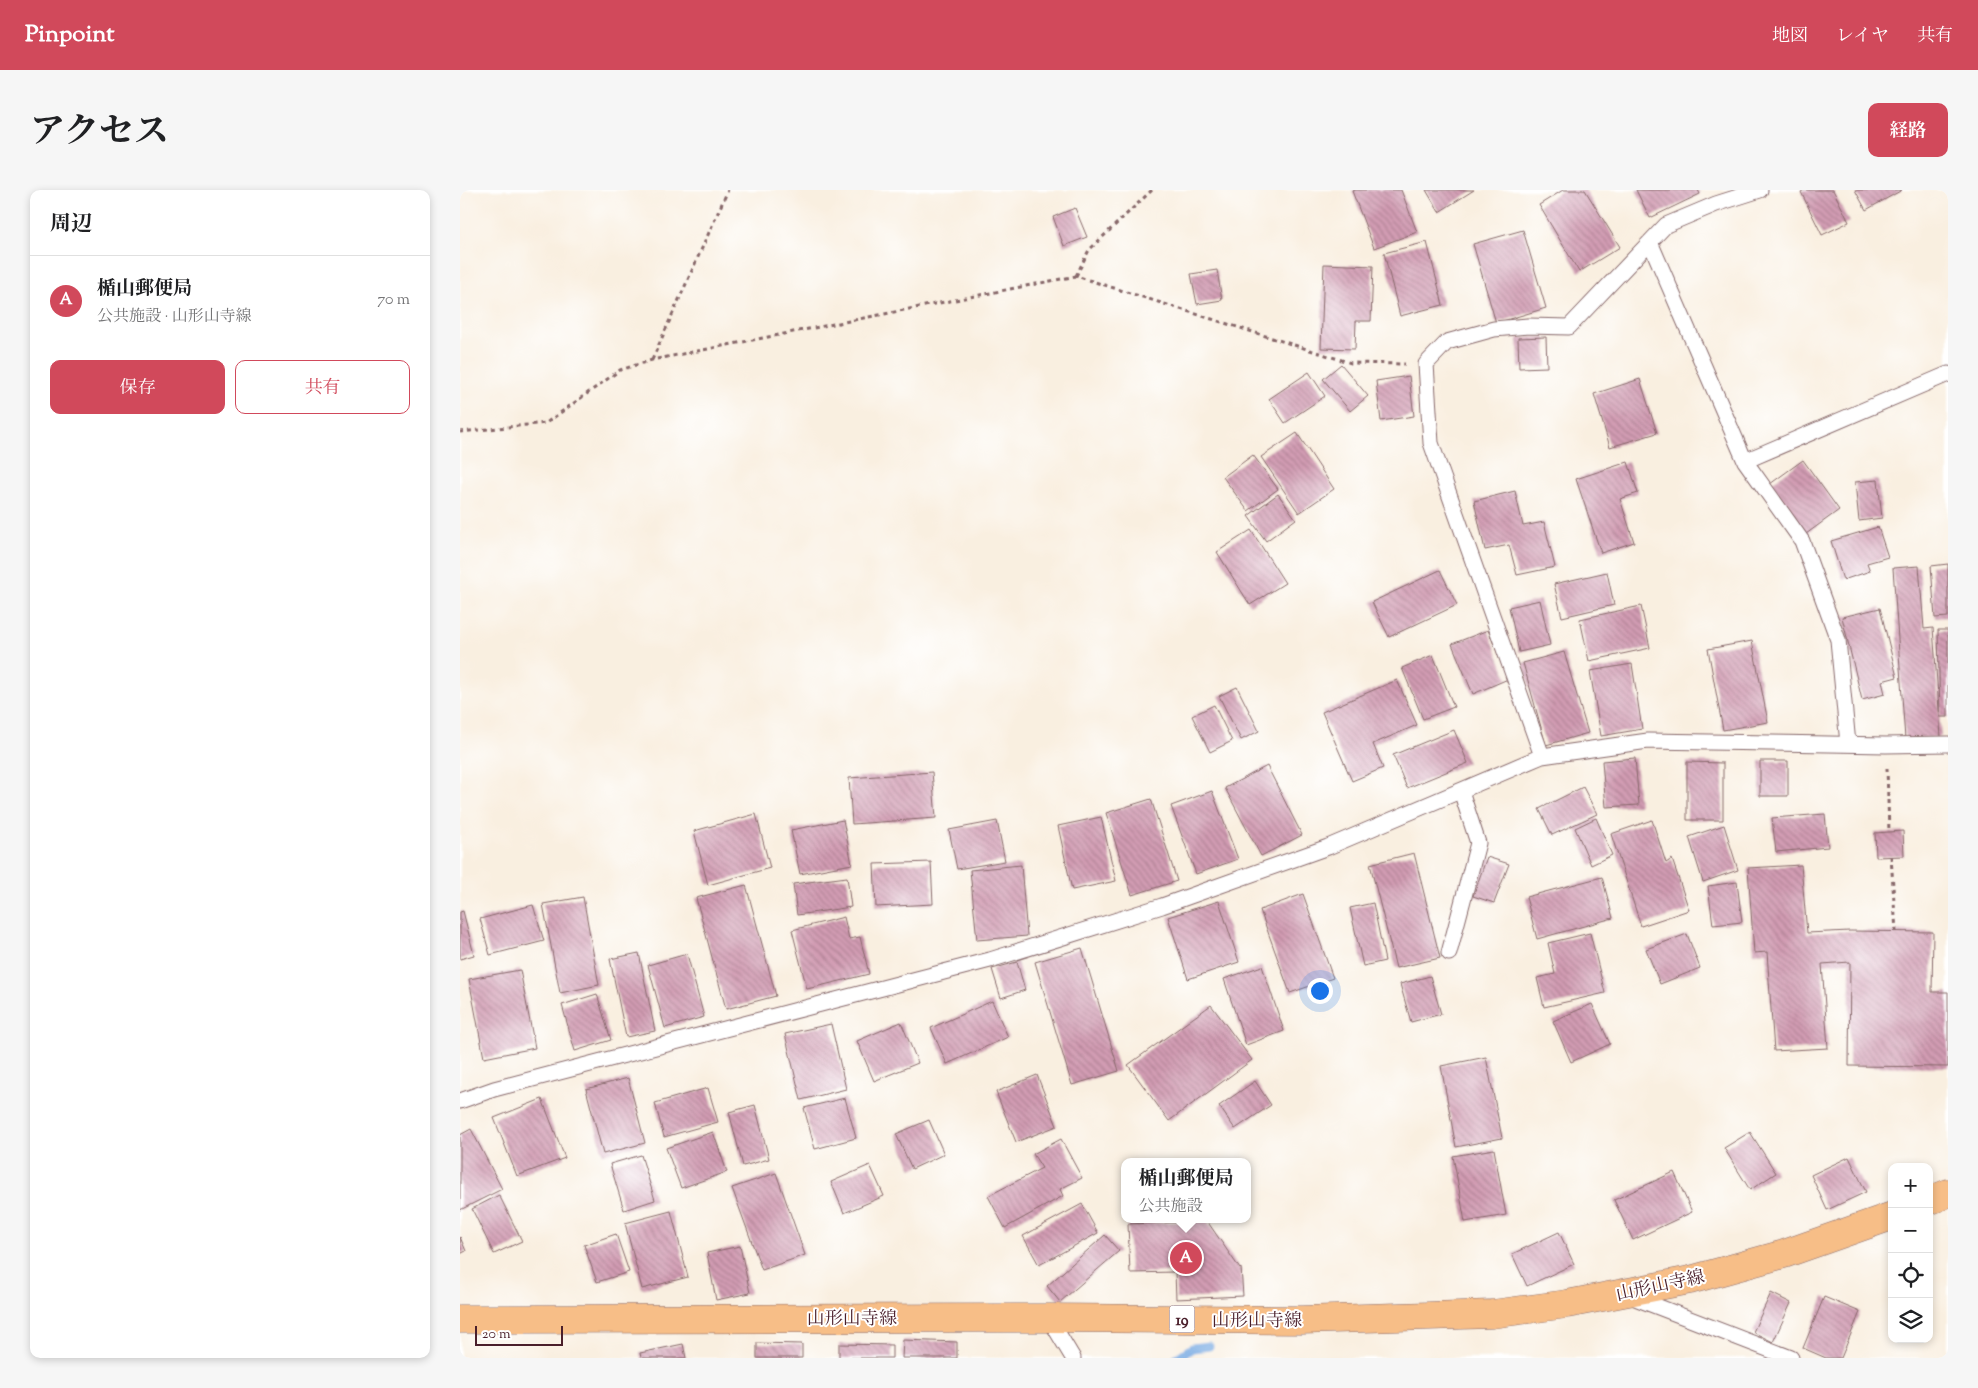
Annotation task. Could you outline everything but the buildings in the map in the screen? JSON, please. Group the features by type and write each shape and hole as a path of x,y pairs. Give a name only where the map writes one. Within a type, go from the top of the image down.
{"main road":[{"path":"1933,1199 1948,1193"},
{"name":"山形山寺線","path":"460,1318 1302,1320 1426,1317 1502,1312 1567,1304 1690,1280 1784,1254 1888,1217"}],"lane":[{"path":"1542,756 1431,443 1426,364 1447,342 1494,330 1528,326 1569,327 1666,225 1716,204 1760,190"},
{"path":"1650,242 1745,461 1802,541 1838,640 1848,744"},
{"path":"1745,461 1948,374"},
{"path":"460,1101 494,1089 990,960 1162,906 1328,847 1542,756 1648,741 1886,745 1948,744"},
{"path":"1450,954 1478,843 1461,791"},
{"path":"1622,1293 1791,1358"},
{"path":"1048,1318 1072,1358"}],"path":[{"path":"652,360 728,190"},
{"path":"1076,276 1089,250 1152,190"},
{"path":"460,432 546,423 620,370 652,360 1076,276 1351,363 1426,364"},
{"path":"1886,745 1889,832"},
{"path":"1891,856 1896,932"}],"waterway":[{"path":"1177,1358 1192,1348 1209,1346"}],"place":[{"name":"楯山郵便局","path":"1186,1258"}]}
